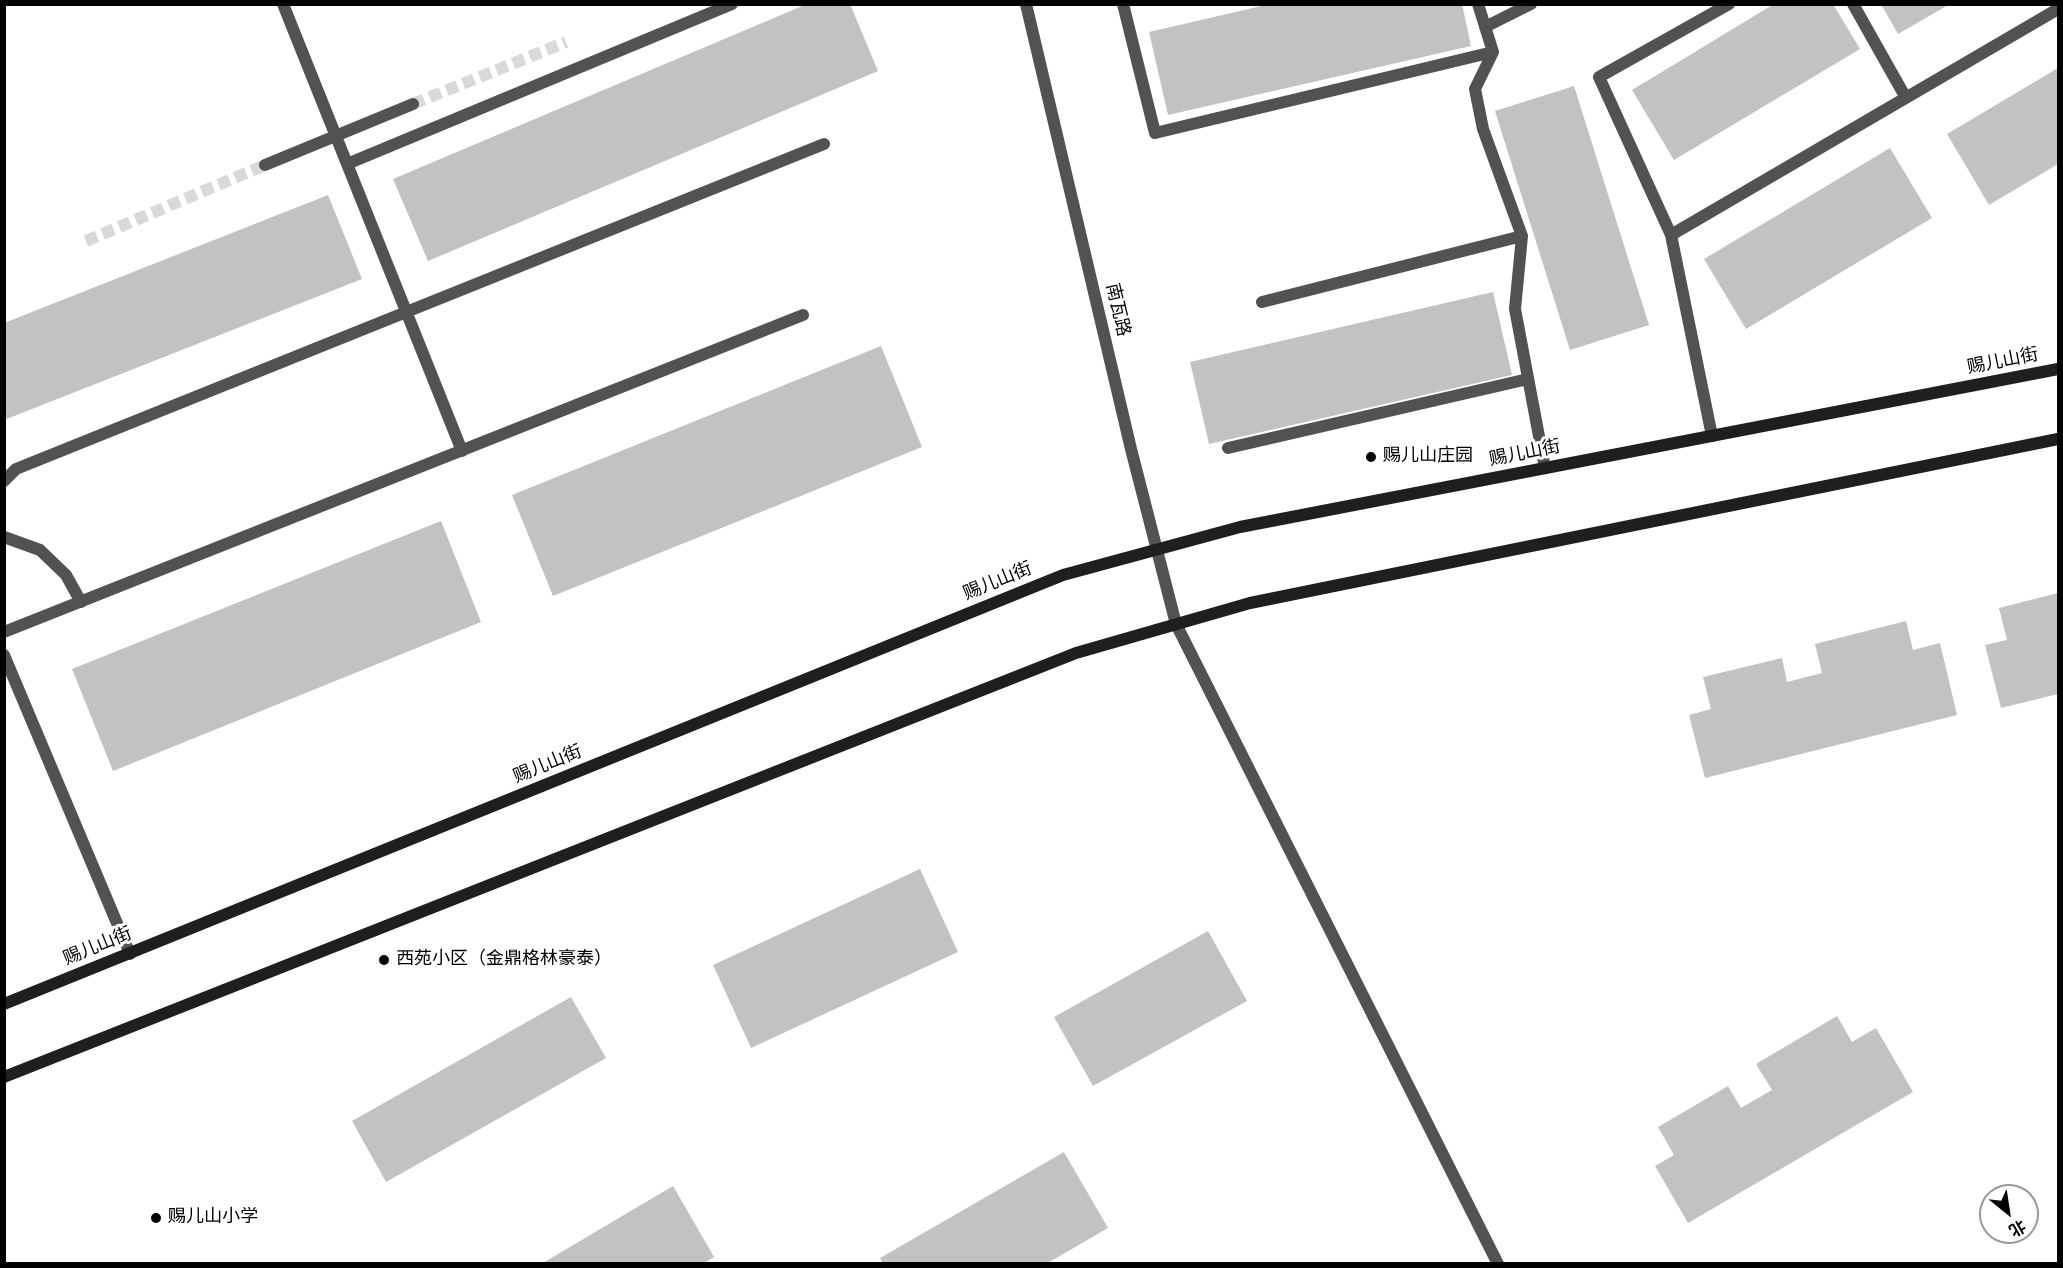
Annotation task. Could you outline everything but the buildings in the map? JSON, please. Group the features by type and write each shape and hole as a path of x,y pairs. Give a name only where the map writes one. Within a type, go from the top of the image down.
{"main road":[{"name":"赐儿山街","path":"4,1004 1063,575 1240,527 2058,369"},
{"path":"4,1077 1076,653 1250,603 2058,440"}],"street":[{"path":"283,4 462,451"},
{"path":"347,164 732,4"},
{"name":"南瓦路","path":"1026,4 1156,550 1176,624 1498,1263"},
{"path":"1123,4 1155,133 1493,52"},
{"path":"1478,4 1493,52 1475,89 1484,129 1522,236 1515,309 1545,468"},
{"path":"1485,27 1531,4"},
{"path":"1712,436 1671,235 1599,77 1729,4"},
{"path":"1853,4 1906,98"},
{"path":"1671,235 2058,9"},
{"path":"265,165 413,104"},
{"path":"4,481 16,469 824,144"},
{"path":"1262,302 1522,236"},
{"path":"4,632 803,315"},
{"path":"1228,448 1528,379"},
{"path":"4,537 40,550 66,575 81,602"},
{"path":"4,655 130,954"}],"tunnel":[{"path":"413,104 566,42"},
{"path":"86,241 265,165"}],"place":[{"name":"赐儿山庄园","path":"1371,457"},
{"name":"西苑小区（金鼎格林豪泰）","path":"384,960"},
{"name":"赐儿山小学","path":"156,1218"}]}
